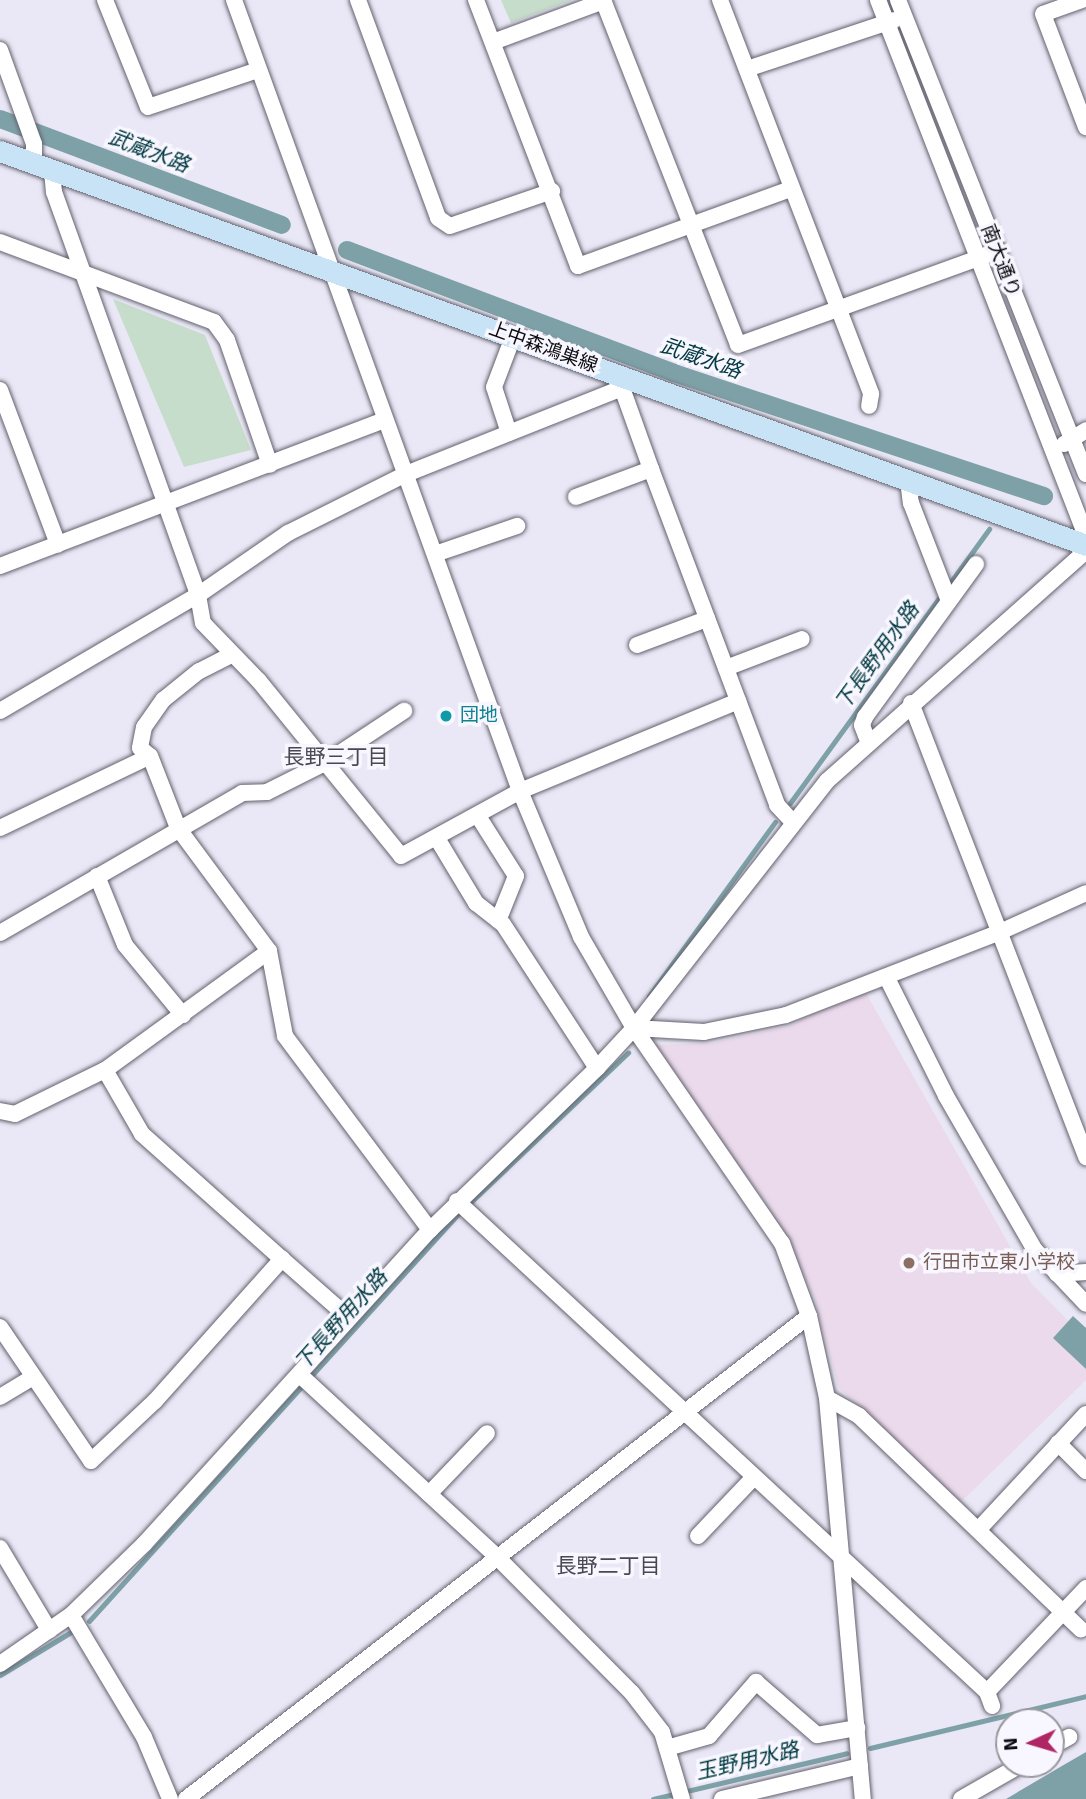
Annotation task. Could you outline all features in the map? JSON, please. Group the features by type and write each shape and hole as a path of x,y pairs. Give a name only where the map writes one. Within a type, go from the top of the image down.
{"main road":[{"name":"上中森鴻巣線","path":"0,151 40,161 513,337 625,383 908,480 1086,545"}],"street":[{"path":"105,0 148,107 258,70"},
{"path":"234,0 520,791 581,937 634,1028 782,1243 809,1316 827,1398 863,1799"},
{"path":"358,0 438,218 450,226 552,191"},
{"path":"476,0 552,191 578,266 791,190"},
{"path":"720,0 871,394 869,406"},
{"name":"南大通り","path":"878,0 1086,536"},
{"name":"南大通り","path":"898,0 994,252 1079,434 1086,474"},
{"path":"1082,0 1040,7 1086,127"},
{"path":"493,43 603,1 735,351 994,252"},
{"path":"747,69 904,16"},
{"path":"0,50 84,271 198,595 203,623 259,681 401,856 438,840 520,791 738,701"},
{"path":"0,242 214,321 228,340 270,465"},
{"path":"509,433 494,387 513,337"},
{"path":"0,711 198,595 288,533 406,474 625,383 651,469 777,805 792,821"},
{"path":"0,390 58,544"},
{"path":"0,566 385,420"},
{"path":"1053,451 1079,434"},
{"path":"576,497 651,469"},
{"path":"908,480 911,503 947,594"},
{"path":"435,555 517,526"},
{"path":"0,1664 71,1615 305,1379 349,1318 430,1230 462,1206 634,1028 792,821 868,741 1086,551"},
{"path":"868,741 862,725 865,717 947,594 976,564"},
{"path":"637,645 707,618"},
{"path":"726,668 802,639"},
{"path":"232,655 200,671 163,700 144,727 140,748 150,756 178,828 269,951 285,1037 430,1230"},
{"path":"911,703 1086,1157"},
{"path":"0,933 242,793 267,792 326,763 404,710"},
{"path":"0,828 150,756"},
{"path":"478,816 516,876 498,921"},
{"path":"438,840 476,903 498,921 597,1068"},
{"path":"97,876 125,945 183,1015"},
{"path":"634,1028 704,1032 786,1015 887,978 1086,893"},
{"path":"0,1111 15,1114 105,1070 269,951"},
{"path":"887,978 946,1096 1035,1250 1086,1304"},
{"path":"105,1070 142,1134 349,1318"},
{"path":"462,1206 989,1699 1086,1588"},
{"path":"0,1327 32,1378 92,1461 155,1402 282,1259"},
{"path":"1057,1274 1086,1272"},
{"path":"186,1799 809,1316"},
{"path":"0,1397 32,1378"},
{"path":"305,1379 498,1558 632,1693 662,1732 680,1793"},
{"path":"827,1398 859,1416 1081,1630"},
{"path":"979,1529 1086,1414"},
{"path":"429,1494 486,1433"},
{"path":"1058,1443 1086,1471"},
{"path":"698,1536 752,1479"},
{"path":"0,1548 49,1630"},
{"path":"71,1615 144,1737 170,1799"},
{"path":"667,1748 709,1735 756,1682 814,1734 856,1728"},
{"path":"1065,1739 1069,1737"},
{"path":"722,1799 756,1795 860,1766"},
{"path":"961,1799 998,1778"}],"shaded area":[{"path":"501,0 572,0 511,23"},
{"path":"113,299 205,335 251,450 184,467"},
{"name":"行田市立東小学校","path":"863,988 1031,1283 1086,1339 1086,1380 960,1503 838,1387 815,1299 790,1244 763,1198 648,1045 711,1043 789,1026"},
{"path":"1073,1316 1086,1328 1086,1369 1053,1338"},
{"path":"1086,1752 1086,1799 1006,1799 1041,1778 1065,1778 1065,1764"}],"waterway":[{"name":"武蔵水路","path":"0,119 282,225"},
{"name":"武蔵水路","path":"347,250 674,373 1044,496"},
{"name":"下長野用水路","path":"790,803 989,529"},
{"name":"下長野用水路","path":"649,996 775,822"},
{"name":"下長野用水路","path":"89,1621 457,1215 628,1053"},
{"name":"下長野用水路","path":"0,1675 71,1632"},
{"name":"玉野用水路","path":"870,1748 1086,1696"},
{"name":"玉野用水路","path":"653,1799 847,1753"}],"place":[{"name":"団地","path":"446,716"},
{"name":"行田市立東小学校","path":"909,1263"}],"district":[{"name":"長野三丁目","path":"336,757"},
{"name":"長野二丁目","path":"608,1566"}]}
